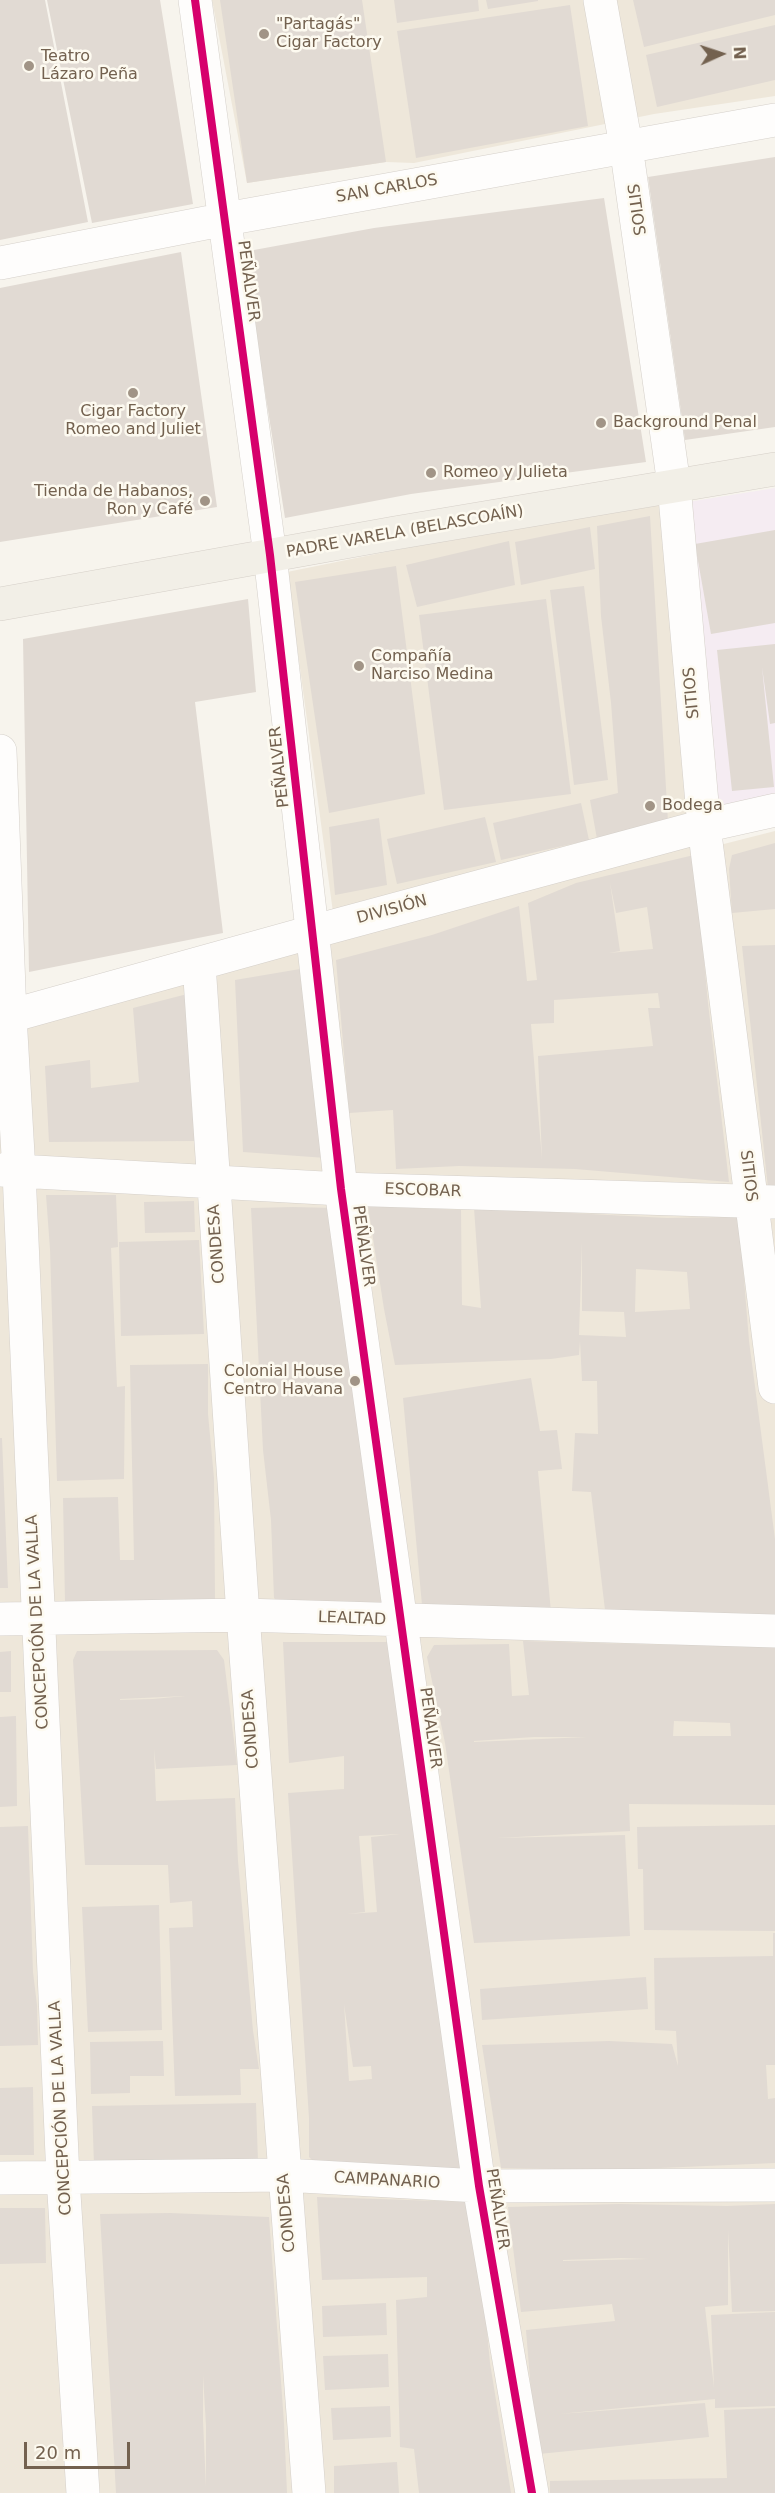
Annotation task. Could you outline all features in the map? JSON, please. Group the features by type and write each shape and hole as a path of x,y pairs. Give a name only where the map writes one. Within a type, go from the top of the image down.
{"main road":[{"name":"PADRE VARELA (BELASCOAÍN)","path":"0,604 270,555 775,469"}],"street":[{"name":"PEÑALVER","path":"195,0 270,555 341,1189 479,2186 531,2493"},
{"name":"SITIOS","path":"600,0 626,146 674,486 704,826 763,1201 775,1387"},
{"name":"SAN CARLOS","path":"0,263 226,219 775,120"},
{"name":"CONCEPCIÓN DE LA VALLA","path":"0,751 10,1017 10,1171 38,1619 63,2178 82,2493"},
{"name":"DIVISIÓN","path":"10,1017 312,932 704,826 775,810"},
{"name":"CONDESA","path":"199,964 243,1615 309,2493"},
{"name":"ESCOBAR","path":"10,1171 212,1180 341,1189 763,1201"},
{"name":"LEALTAD","path":"0,1619 243,1615 775,1631"},
{"name":"CAMPANARIO","path":"0,2178 284,2175 479,2186 775,2185"}],"shaded area":[{"path":"212,0 775,0 775,96 654,114 414,163 386,162 247,183"},
{"path":"775,488 775,795 718,809 688,502"},
{"path":"668,495 712,847 775,831 775,2493 0,2493 0,1018 337,942 287,572"}],"building":[{"path":"0,0 45,0 88,222 0,240"},
{"path":"47,0 160,0 193,204 92,223"},
{"path":"220,0 362,0 386,162 247,183"},
{"path":"394,0 478,0 479,11 397,23"},
{"path":"486,0 538,0 538,1 488,9"},
{"path":"633,0 775,0 775,15 644,47"},
{"path":"570,5 588,126 416,158 397,31"},
{"path":"775,25 775,80 657,107 646,55"},
{"path":"775,157 775,427 685,440 648,177"},
{"path":"604,198 646,462 411,494 285,518 243,252 374,228"},
{"name":"Cigar Factory Romeo and Juliet","path":"181,252 217,507 0,542 0,288"},
{"path":"650,516 668,822 597,839 590,800 618,793 601,616 597,526"},
{"path":"590,527 595,569 521,585 515,542"},
{"path":"775,530 775,623 711,634 695,544"},
{"path":"509,541 515,585 417,607 406,565"},
{"path":"396,566 425,794 329,813 295,582"},
{"path":"584,586 608,780 574,785 550,590"},
{"path":"248,599 256,692 195,702 223,933 29,972 23,639"},
{"path":"546,599 571,794 444,810 419,615"},
{"path":"775,644 775,723 770,724 762,667 774,787 732,791 717,650"},
{"path":"581,803 589,840 501,860 493,823"},
{"path":"485,817 496,862 397,884 387,839"},
{"path":"379,818 387,885 335,895 329,827"},
{"path":"775,843 775,909 732,913 729,869 732,855"},
{"path":"694,855 708,1003 729,1182 575,1169 459,1166 396,1169 393,1110 349,1113 336,960 432,935 519,906 527,981 537,980 528,903 576,883","holes":["610,883 616,913 647,907 653,949 609,953 620,951","658,993 660,1008 648,1008 653,1046 538,1056 542,1160 531,1024 554,1023 554,1000"]},
{"path":"775,945 775,1188 768,1188 742,946"},
{"path":"306,968 326,1158 243,1152 235,980"},
{"path":"191,993 195,1141 49,1142 45,1066 90,1060 91,1088 139,1082 133,1008"},
{"path":"46,1195 116,1195 118,1247 111,1248 117,1387 125,1386 124,1479 57,1481 50,1249"},
{"path":"194,1201 195,1232 145,1233 144,1202"},
{"path":"368,1206 461,1210 462,1305 481,1308 474,1208 667,1218 739,1217 749,1341 775,1539 775,1616 605,1610 591,1492 572,1491 575,1433 598,1434 597,1381 582,1381 580,1341 579,1355 551,1359 395,1365","holes":["582,1242 582,1311 624,1312 626,1337 579,1335","636,1269 687,1272 690,1309 635,1312"]},
{"path":"251,1208 334,1208 384,1609 285,1608 274,1598 271,1520 263,1450"},
{"path":"199,1240 204,1334 121,1336 119,1242"},
{"path":"208,1364 208,1414 214,1478 215,1599 65,1602 63,1498 118,1497 120,1560 134,1560 130,1365"},
{"path":"531,1378 540,1431 557,1430 562,1469 538,1471 551,1612 422,1605 403,1398"},
{"path":"0,1438 2,1438 8,1588 0,1588"},
{"path":"523,1641 775,1645 775,1805 629,1804 630,1831 497,1838 625,1835 630,1936 474,1943 445,1743 427,1657 434,1645 509,1644 512,1696 529,1695","holes":["674,1721 730,1723 731,1736 673,1736","534,1737 587,1737 474,1742 474,1741"]},
{"path":"283,1642 393,1642 430,1949 460,2168 455,2170 317,2165 309,2157 309,2118 288,1793 344,1789 344,1756 289,1763","holes":["400,1834 371,1837 377,1912 347,1914 365,1912 359,1836","344,2004 353,2067 371,2066 372,2079 349,2081"]},
{"path":"217,1650 224,1660 237,1765 156,1769 154,1749 156,1801 235,1798 238,1861 253,2031 259,2069 240,2069 241,2095 175,2096 169,1928 193,1927 192,1901 170,1903 168,1865 85,1865 73,1660 77,1651","holes":["185,1696 153,1699 120,1700"]},
{"path":"11,1651 11,1692 0,1692 0,1652"},
{"path":"16,1716 17,1806 0,1807 0,1717"},
{"path":"775,1825 775,1931 644,1930 643,1869 638,1869 637,1827"},
{"path":"28,1826 38,2045 0,2046 0,1827"},
{"path":"159,1905 162,2030 88,2032 82,1907"},
{"path":"773,1933 775,1933 775,2065 766,2065 768,2099 775,2098 775,2163 614,2170 501,2168 482,2045 609,2041 672,2044 678,2066 676,2031 655,2030 654,1958 773,1956"},
{"path":"646,1977 648,2009 482,2020 480,1989"},
{"path":"163,2041 164,2076 130,2076 130,2093 91,2094 90,2042"},
{"path":"33,2087 34,2155 0,2155 0,2088"},
{"path":"256,2103 258,2162 94,2165 92,2106"},
{"path":"317,2197 469,2202 482,2278 490,2363 511,2493 419,2493 414,2449 400,2447 396,2300 427,2297 427,2277 322,2280"},
{"path":"775,2204 775,2311 732,2312 728,2230 728,2305 705,2307 714,2388 711,2315 775,2312 775,2406 715,2408 715,2399 559,2414 705,2403 709,2437 539,2454 533,2416 526,2330 615,2321 612,2304 521,2312 508,2207","holes":["621,2258 649,2259 563,2261"]},
{"path":"0,2208 45,2208 46,2263 0,2264"},
{"path":"170,2213 269,2217 287,2493 116,2493 100,2214","holes":["203,2375 206,2426 206,2487"]},
{"path":"386,2303 387,2335 323,2337 322,2306"},
{"path":"388,2354 389,2387 325,2390 323,2356"},
{"path":"390,2406 391,2437 333,2440 331,2408"},
{"path":"775,2408 775,2493 550,2493 550,2481 727,2478 724,2410"},
{"path":"397,2462 399,2493 334,2493 334,2466"}],"cycle path":[{"path":"195,0 270,555 341,1189 479,2186 532,2493"}],"place":[{"name":"\"Partagás\" Cigar Factory","path":"264,34"},
{"name":"Teatro Lázaro Peña","path":"29,66"},
{"name":"Cigar Factory Romeo and Juliet","path":"133,393"},
{"name":"Background Penal","path":"601,423"},
{"name":"Romeo y Julieta","path":"431,473"},
{"name":"Tienda de Habanos, Ron y Café","path":"205,501"},
{"name":"Compañía Narciso Medina","path":"359,666"},
{"name":"Bodega","path":"650,806"},
{"name":"Colonial House Centro Havana","path":"355,1381"}]}
